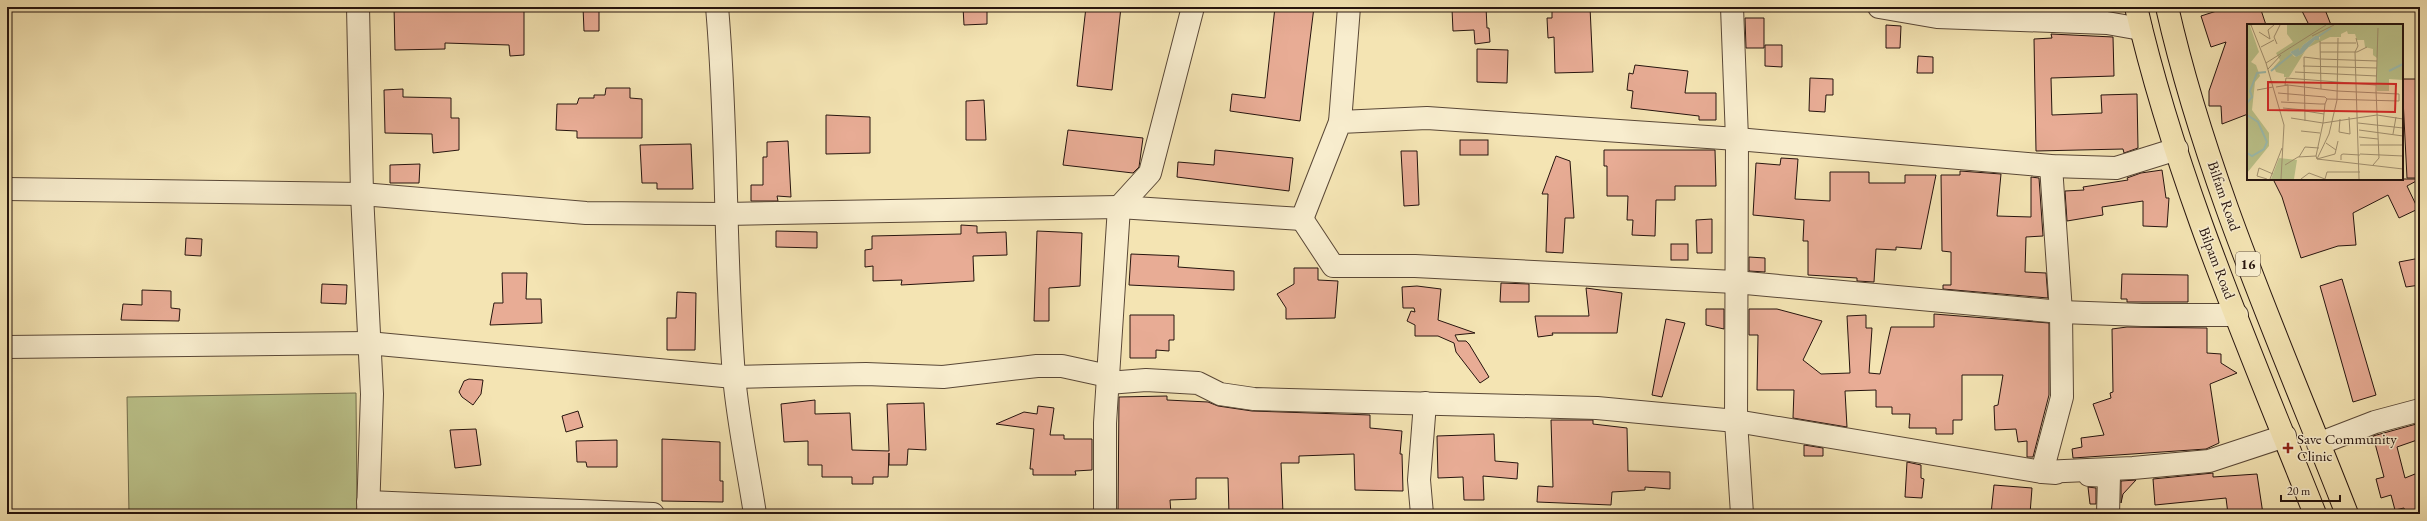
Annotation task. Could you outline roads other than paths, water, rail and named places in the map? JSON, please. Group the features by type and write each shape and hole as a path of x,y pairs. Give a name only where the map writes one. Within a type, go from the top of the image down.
{"main road":[{"name":"Bilpam Road","path":"2136,7 2141,29 2177,149 2203,229 2315,514"},
{"name":"Bilfam Road","path":"2167,7 2196,115 2224,199 2318,444 2324,455 2347,514"}],"street":[{"path":"358,7 362,194 368,343 372,394 368,508 653,514"},
{"path":"717,7 721,55 726,214 734,377 755,514"},
{"path":"1106,514 1106,423 1119,207 1150,173 1193,7"},
{"path":"1302,219 1340,122 1349,7"},
{"path":"1734,7 1734,114 1737,140 1735,282 1736,421 1742,514"},
{"path":"1879,7 1937,17 2107,23 2141,29"},
{"path":"1340,122 1427,118 1737,140 2051,166 2116,168 2177,149"},
{"path":"2042,472 2062,397 2061,312 2051,166"},
{"path":"7,189 362,194 586,213 726,214 1119,207 1302,219"},
{"path":"1302,219 1334,266 1415,266 1735,282 2061,312 2142,315 2237,315"},
{"path":"7,347 368,343 734,377 866,374 943,378 1037,366 1062,366 1108,379 1198,383 1220,394 1254,399 1597,408 1736,421 2042,472 2109,476 2108,514"},
{"path":"1422,514 1419,480 1425,403"},
{"path":"2318,444 2375,422 2420,410"},
{"path":"2042,472 2133,468 2209,461 2285,436"}],"place":[{"name":"Save Community Clinic","path":"2288,448"}]}
